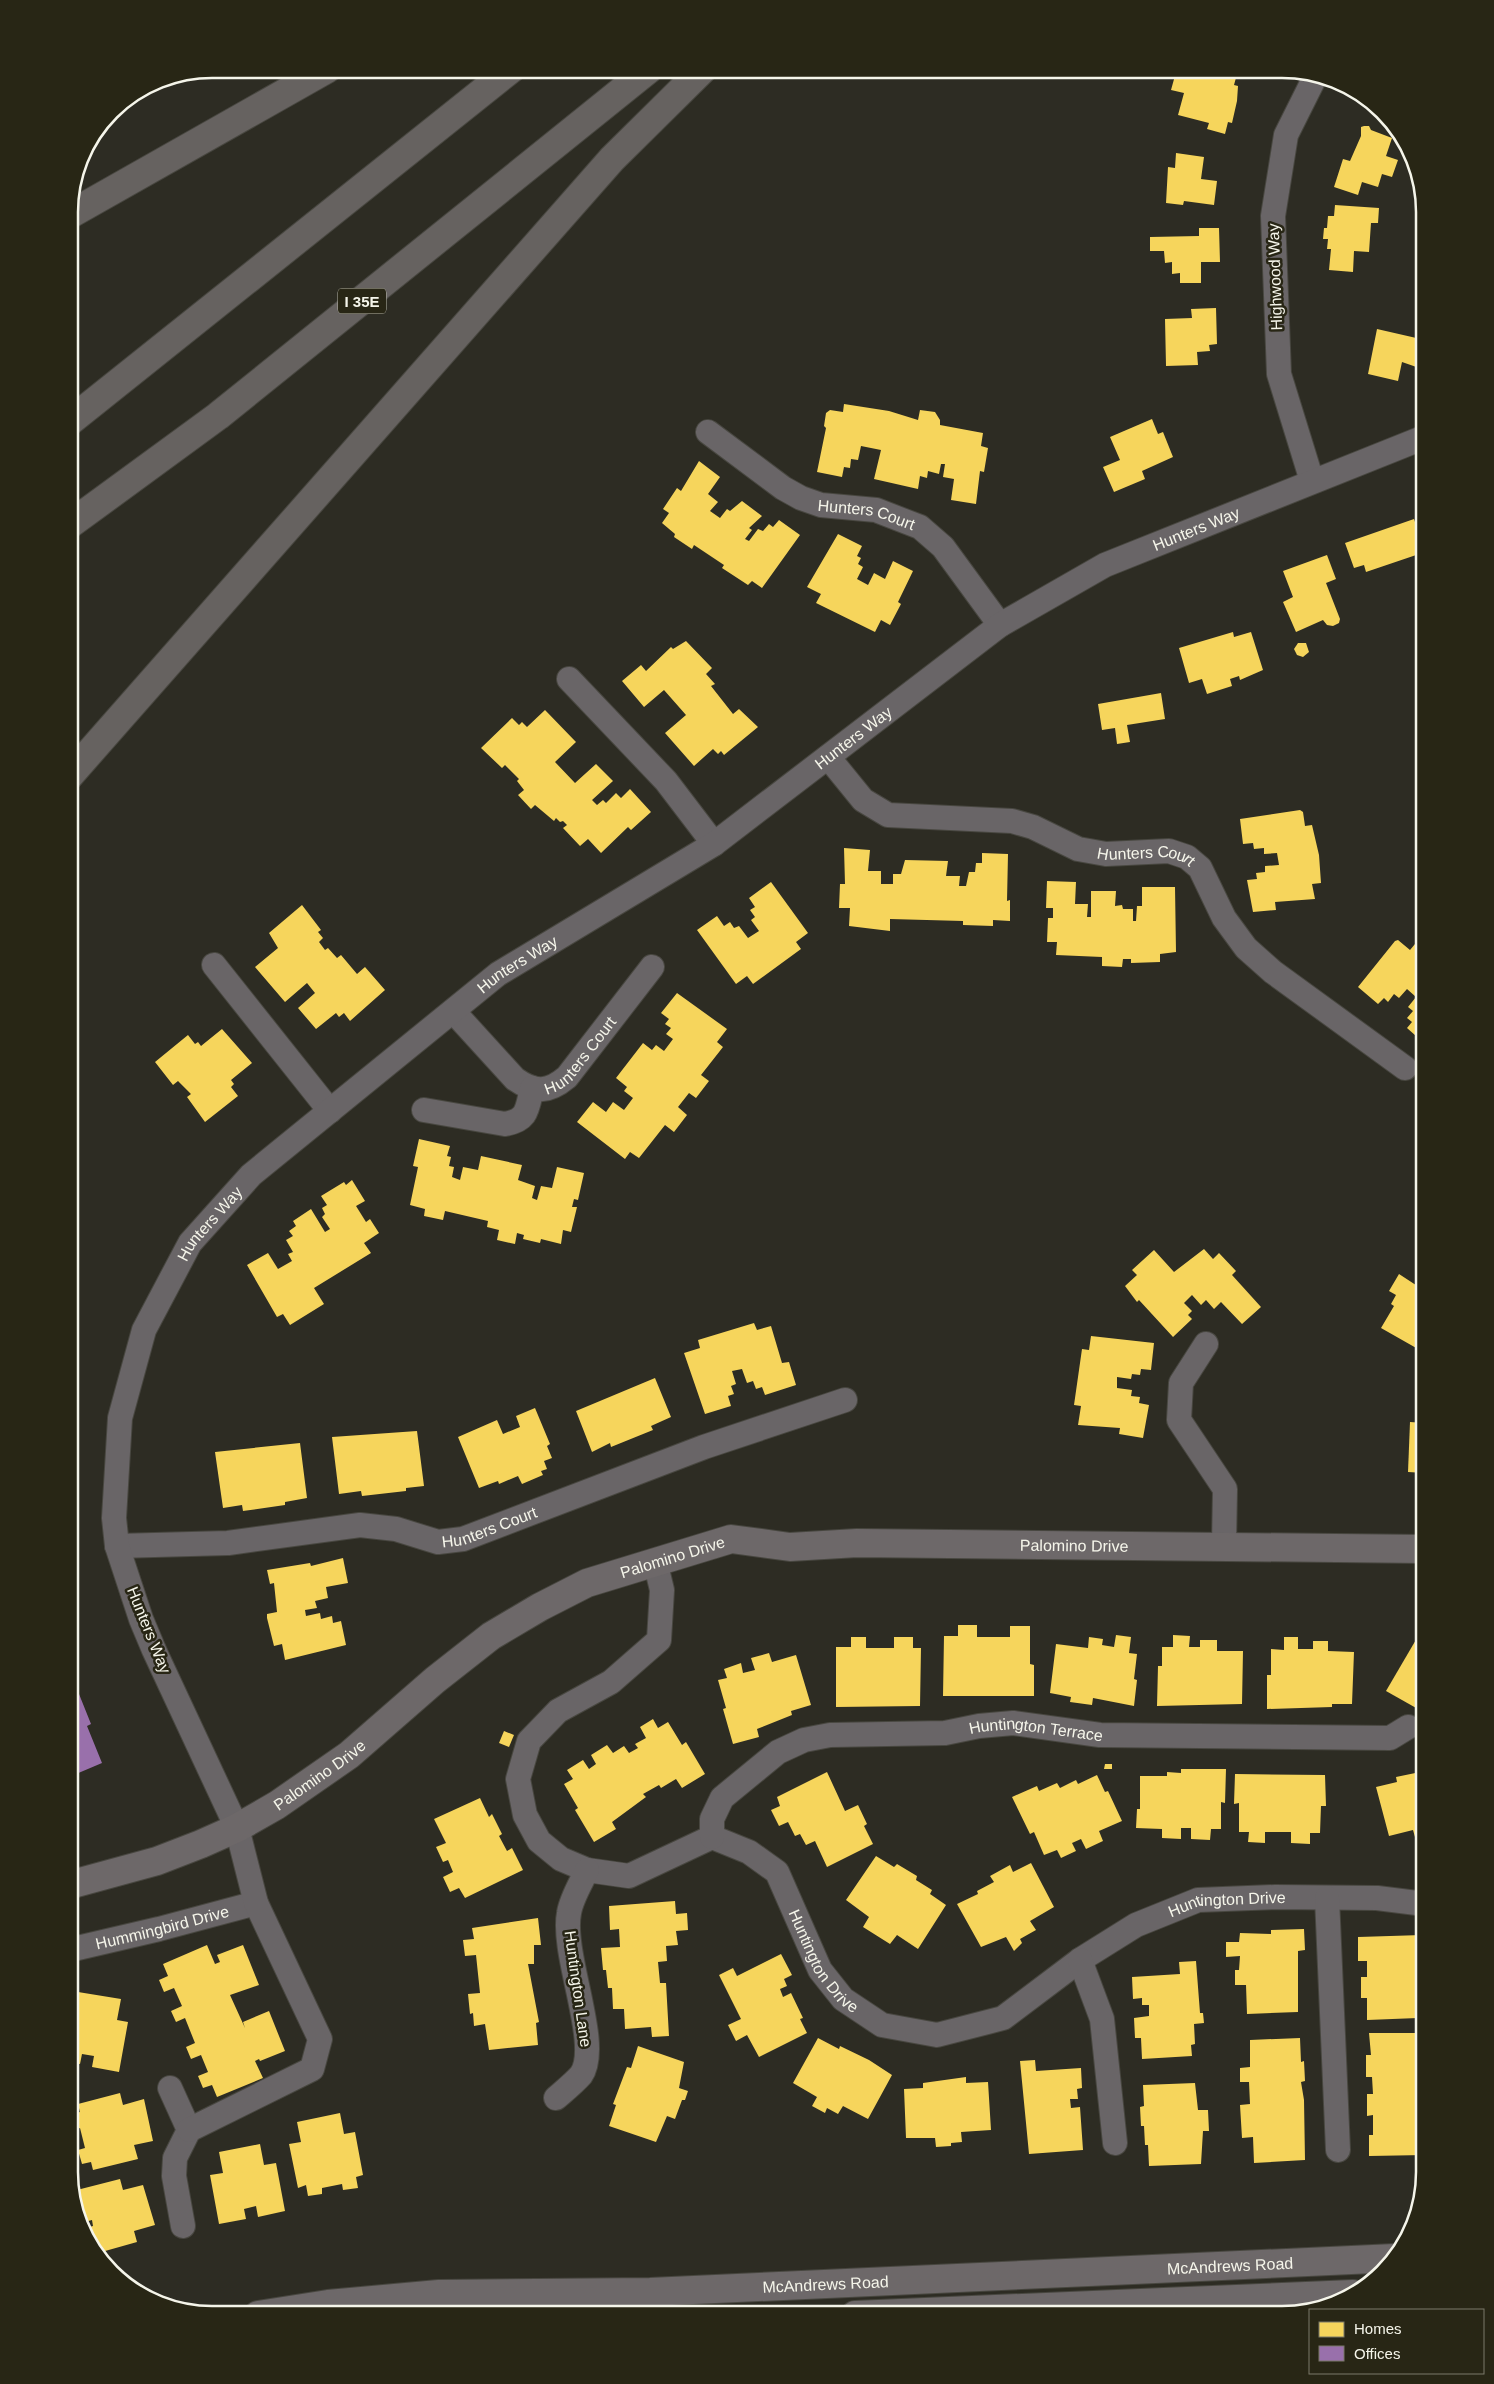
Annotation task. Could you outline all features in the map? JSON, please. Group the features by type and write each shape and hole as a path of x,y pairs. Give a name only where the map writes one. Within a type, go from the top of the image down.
{"highway":[{"path":"78,210 312,77"},
{"path":"78,415 501,77"},
{"name":"I 35E","path":"78,518 218,416 639,77"},
{"path":"78,766 612,159 694,77"}],"main road":[{"name":"Palomino Drive","path":"78,1882 157,1861 237,1828 277,1805 349,1755 435,1680 491,1636 540,1607 587,1583 731,1539 790,1547 857,1543 1224,1545 1416,1549"},
{"name":"McAndrews Road","path":"315,2306 439,2294 650,2292 1385,2258"},
{"name":"McAndrews Road","path":"1068,2306 1338,2295"}],"street":[{"name":"Highwood Way","path":"1312,480 1279,374 1273,216 1286,135 1313,81"},
{"name":"Hunters Court","path":"708,432 783,488 801,498 821,505 876,510 920,527 943,547 1000,625"},
{"name":"Hunters Way","path":"237,1828 148,1634 118,1546 114,1518 120,1418 144,1330 190,1243 252,1176 498,974 714,844 1000,625 1105,564 1312,480 1416,440"},
{"path":"569,679 666,781 714,844"},
{"name":"Hunters Court","path":"828,757 864,800 888,815 1012,821 1033,827 1078,849 1106,854 1169,851 1187,857 1200,868 1224,918 1246,948 1273,972 1405,1068"},
{"path":"214,965 330,1111"},
{"name":"Hunters Court","path":"453,1011 515,1079 527,1087 541,1090 555,1087 567,1077 652,967"},
{"path":"424,1110 505,1124 518,1122 527,1113 532,1088"},
{"path":"1206,1344 1181,1383 1179,1420 1224,1489 1224,1545"},
{"name":"Hunters Court","path":"118,1546 228,1543 360,1524 396,1529 438,1542 463,1539 704,1447 845,1400"},
{"path":"655,1561 662,1590 659,1640 611,1682 558,1711 529,1741 518,1779 525,1815 539,1841 561,1859 586,1870 629,1876 712,1837"},
{"name":"Huntington Terrace","path":"712,1837 712,1819 722,1798 778,1752 804,1740 830,1735 945,1733 979,1726 1013,1723 1100,1735 1390,1738 1408,1727"},
{"path":"183,2226 174,2176 175,2158 189,2130 312,2069 320,2039 256,1903 237,1828"},
{"name":"Huntington Drive","path":"712,1837 749,1852 777,1872 820,1970 843,1999 882,2025 936,2035 1003,2018 1080,1960 1136,1925 1198,1900 1377,1898 1416,1903"},
{"name":"Huntington Lane","path":"556,2098 581,2074 587,2062 587,2033 570,1957 569,1912 586,1870"},
{"path":"1327,1898 1338,2150"},
{"name":"Hummingbird Drive","path":"78,1948 256,1903"},
{"path":"1080,1960 1102,2019 1115,2143"},
{"path":"170,2088 189,2130"}],"building: Homes":[{"path":"1174,78 1236,78 1234,85 1238,86 1237,101 1232,123 1228,122 1225,134 1207,129 1209,123 1178,115 1184,93 1171,90"},
{"path":"1369,126 1371,130 1392,138 1386,156 1398,160 1392,177 1382,174 1378,187 1362,182 1358,195 1334,187 1343,159 1350,161 1361,136 1361,127"},
{"path":"1176,153 1204,157 1201,179 1217,181 1214,205 1184,201 1183,205 1166,203 1168,167 1175,168"},
{"path":"1335,205 1379,208 1378,223 1371,223 1369,252 1354,251 1353,272 1329,270 1331,249 1327,249 1328,239 1323,239 1324,228 1327,228 1328,216 1334,216"},
{"path":"1199,228 1219,228 1220,262 1201,262 1201,283 1180,283 1180,273 1172,274 1172,262 1165,263 1164,251 1150,251 1150,237 1199,236"},
{"path":"1216,308 1217,344 1209,345 1210,351 1197,352 1198,365 1166,366 1165,319 1192,318 1191,309"},
{"path":"1377,329 1416,338 1416,367 1402,362 1398,381 1368,374"},
{"path":"844,404 889,411 918,420 920,410 935,412 940,420 940,425 983,433 981,446 988,448 984,472 980,471 976,504 951,500 954,479 943,477 945,464 941,464 939,474 928,471 927,478 920,476 918,489 874,479 881,450 861,446 858,460 851,459 850,468 844,467 842,477 817,472 826,428 824,426 826,413 830,410 843,412"},
{"path":"1152,419 1158,434 1163,432 1173,457 1142,471 1145,479 1114,492 1103,467 1120,460 1110,437"},
{"path":"699,461 720,477 708,494 718,502 710,511 720,518 727,509 730,511 742,501 762,516 749,528 752,530 745,539 749,541 758,529 763,531 769,524 773,527 779,520 800,535 762,588 752,581 748,585 722,568 724,565 694,545 692,549 674,537 675,534 662,523 669,513 663,509 677,488 681,491"},
{"path":"1414,519 1416,525 1416,555 1366,572 1364,565 1354,568 1345,543"},
{"path":"838,534 862,546 857,556 861,558 858,564 863,567 857,579 868,585 874,573 885,579 893,561 913,571 898,602 901,604 890,625 881,620 875,632 816,603 821,594 807,587"},
{"path":"1327,555 1336,579 1326,583 1340,619 1339,623 1333,626 1327,625 1323,620 1296,632 1283,602 1293,597 1283,571"},
{"path":"1233,632 1234,637 1251,632 1263,670 1240,680 1239,676 1230,679 1232,686 1207,694 1202,679 1189,683 1179,648"},
{"path":"686,641 712,668 706,674 715,684 711,686 733,714 739,709 758,727 724,755 721,751 718,754 713,749 694,766 665,733 686,715 664,690 644,707 622,681 641,665 646,671 671,647 673,649"},
{"path":"1298,643 1306,643 1309,652 1303,657 1297,655 1294,649"},
{"path":"1161,693 1165,719 1127,725 1130,742 1117,744 1115,728 1102,730 1098,704"},
{"path":"545,710 576,742 555,762 575,783 596,764 613,781 592,800 597,805 603,800 606,803 616,793 621,798 630,789 651,812 631,830 628,827 601,853 588,839 580,846 563,828 567,825 563,821 560,822 556,818 554,821 535,805 531,809 518,795 524,790 517,781 519,779 505,765 502,768 481,748 512,718 519,725 522,722 527,727"},
{"path":"1300,810 1303,812 1305,826 1312,825 1319,855 1321,883 1312,884 1315,899 1275,902 1276,910 1253,912 1247,880 1257,879 1256,873 1265,872 1265,866 1279,865 1277,853 1264,854 1264,848 1254,849 1253,843 1243,844 1240,819"},
{"path":"844,848 870,850 868,871 881,871 881,884 893,884 893,874 901,874 905,860 948,861 946,876 960,876 959,886 966,886 969,872 975,872 976,863 982,863 982,853 1008,854 1007,901 1010,900 1010,921 993,920 993,926 963,925 963,921 890,919 890,931 849,926 850,908 839,908 840,884 845,884"},
{"path":"1047,881 1076,882 1075,904 1088,904 1087,917 1091,917 1091,891 1116,891 1115,906 1122,905 1123,909 1133,909 1133,921 1136,921 1137,906 1142,906 1142,887 1175,887 1176,952 1160,954 1160,962 1131,963 1131,959 1123,959 1122,967 1102,966 1102,957 1056,955 1057,942 1047,942 1048,918 1053,918 1053,908 1046,908"},
{"path":"771,882 808,933 796,942 801,949 753,984 747,976 736,984 697,930 717,916 724,926 730,922 734,928 739,926 748,938 759,931 751,920 755,917 750,910 755,907 749,898"},
{"path":"302,905 321,930 318,932 323,938 319,942 325,950 328,948 337,958 341,955 357,974 365,967 385,990 350,1021 344,1013 339,1017 336,1013 316,1029 298,1008 315,993 307,983 285,1002 255,967 278,948 269,933"},
{"path":"1398,940 1410,950 1416,945 1416,997 1407,989 1399,998 1394,994 1388,1002 1384,998 1378,1004 1358,987 1395,941"},
{"path":"677,993 727,1029 717,1042 723,1047 701,1075 709,1081 696,1098 689,1093 678,1107 687,1115 674,1132 665,1125 639,1158 630,1152 625,1159 577,1122 593,1102 606,1112 613,1102 624,1110 633,1098 624,1091 627,1087 616,1078 643,1043 652,1050 656,1045 664,1051 673,1039 666,1034 671,1028 665,1024 669,1019 661,1013"},
{"path":"1416,997 1416,1036 1407,1028 1412,1022 1407,1018 1413,1011 1408,1007"},
{"path":"222,1029 252,1063 231,1080 234,1084 231,1087 238,1096 205,1122 187,1097 191,1094 178,1081 173,1085 155,1062 188,1035 195,1044 198,1042 201,1046"},
{"path":"419,1139 450,1146 447,1156 451,1157 449,1166 454,1167 452,1177 460,1180 463,1167 478,1170 481,1156 522,1165 518,1180 535,1186 532,1198 537,1200 541,1186 552,1188 557,1167 584,1173 578,1200 574,1199 572,1207 577,1207 571,1232 563,1230 561,1244 541,1239 540,1243 523,1239 524,1235 517,1233 515,1244 497,1240 499,1230 487,1227 488,1221 445,1211 443,1220 424,1216 425,1209 410,1205 418,1167 413,1166"},
{"path":"352,1180 365,1201 356,1206 366,1222 370,1219 379,1233 364,1243 371,1253 314,1288 324,1304 290,1325 283,1314 277,1317 247,1265 268,1253 278,1269 292,1261 288,1254 293,1252 286,1240 293,1236 289,1231 296,1226 293,1221 311,1209 325,1232 330,1229 322,1217 325,1214 322,1208 327,1205 321,1196 344,1182 346,1185"},
{"path":"1204,1249 1213,1259 1219,1253 1236,1271 1232,1275 1261,1307 1242,1324 1221,1302 1214,1309 1206,1300 1201,1305 1192,1295 1184,1303 1192,1311 1188,1315 1192,1319 1173,1337 1139,1300 1137,1302 1125,1286 1137,1275 1132,1270 1154,1250 1174,1272"},
{"path":"1399,1274 1416,1285 1416,1348 1381,1328 1394,1306 1391,1304 1396,1295 1389,1291"},
{"path":"754,1323 757,1330 771,1326 782,1363 789,1362 796,1385 765,1395 762,1387 756,1389 753,1381 747,1383 742,1369 732,1371 736,1384 731,1386 734,1394 728,1396 731,1406 705,1414 684,1353 700,1348 698,1340"},
{"path":"1091,1336 1154,1343 1151,1370 1141,1369 1140,1375 1132,1374 1131,1379 1117,1377 1117,1388 1132,1390 1131,1396 1140,1397 1139,1403 1149,1405 1143,1438 1119,1434 1120,1428 1078,1425 1081,1406 1074,1405 1082,1349 1089,1350"},
{"path":"655,1378 671,1417 651,1426 653,1430 611,1447 610,1443 592,1452 576,1411"},
{"path":"535,1408 550,1444 547,1446 552,1458 544,1461 547,1469 541,1471 543,1475 522,1484 518,1476 499,1484 498,1481 479,1488 458,1437 497,1420 503,1434 520,1427 516,1416"},
{"path":"1410,1422 1416,1422 1416,1472 1408,1472"},
{"path":"417,1431 424,1486 406,1488 406,1491 362,1496 361,1491 339,1494 332,1437"},
{"path":"300,1443 307,1498 285,1502 285,1505 243,1511 242,1505 223,1508 215,1452"},
{"path":"343,1558 348,1583 326,1587 328,1598 315,1601 317,1608 305,1610 306,1616 320,1613 321,1619 332,1616 333,1623 341,1621 346,1645 285,1660 282,1644 274,1646 267,1618 267,1614 277,1612 274,1583 270,1584 267,1570 310,1563 311,1566"},
{"path":"958,1625 977,1625 977,1637 1010,1637 1010,1626 1030,1626 1030,1664 1034,1665 1034,1696 943,1696 944,1636 958,1636"},
{"path":"1116,1635 1131,1637 1129,1653 1137,1654 1134,1679 1137,1680 1134,1706 1093,1698 1092,1705 1070,1702 1071,1697 1050,1693 1056,1644 1088,1648 1089,1637 1103,1639 1102,1645 1114,1647"},
{"path":"1173,1635 1190,1636 1189,1647 1200,1647 1200,1640 1217,1640 1217,1651 1243,1651 1242,1704 1157,1706 1158,1666 1162,1666 1162,1647 1173,1647"},
{"path":"851,1637 866,1637 866,1648 894,1648 894,1637 913,1637 913,1648 921,1648 920,1706 836,1707 836,1647 851,1647"},
{"path":"1284,1637 1298,1637 1298,1649 1313,1649 1313,1641 1328,1641 1328,1651 1354,1652 1352,1704 1332,1704 1332,1707 1267,1709 1267,1675 1271,1675 1271,1649 1284,1650"},
{"path":"1416,1640 1416,1708 1386,1691"},
{"path":"769,1653 772,1662 796,1655 811,1705 791,1711 792,1715 757,1729 759,1737 733,1744 723,1709 726,1708 718,1680 727,1678 724,1669 741,1663 743,1673 755,1670 751,1658"},
{"path":"653,1719 658,1728 668,1722 682,1745 686,1742 705,1774 682,1788 676,1779 661,1788 659,1785 643,1794 646,1797 612,1822 616,1829 594,1842 575,1810 578,1808 564,1784 573,1779 567,1770 583,1760 589,1769 596,1764 591,1755 607,1745 613,1753 624,1746 629,1753 638,1748 635,1744 646,1738 640,1727"},
{"path":"504,1731 514,1735 509,1747 499,1743"},
{"path":"1105,1764 1112,1764 1112,1769 1104,1769"},
{"path":"1181,1769 1226,1769 1225,1803 1221,1802 1221,1829 1211,1829 1210,1840 1191,1839 1191,1828 1181,1828 1181,1839 1162,1838 1162,1829 1136,1828 1137,1809 1140,1809 1140,1776 1167,1776 1167,1772 1181,1773"},
{"path":"827,1772 845,1811 858,1805 867,1824 864,1826 873,1844 827,1867 815,1841 806,1845 800,1834 795,1836 788,1822 779,1826 771,1810 780,1806 777,1797"},
{"path":"1416,1773 1416,1840 1413,1830 1389,1836 1376,1787 1397,1782 1396,1777"},
{"path":"1235,1774 1325,1775 1326,1806 1321,1806 1320,1833 1310,1833 1310,1844 1291,1843 1291,1832 1265,1832 1265,1843 1248,1842 1249,1832 1239,1832 1239,1803 1234,1804"},
{"path":"1097,1775 1105,1792 1108,1791 1122,1821 1099,1831 1103,1841 1086,1849 1081,1839 1072,1843 1076,1851 1061,1858 1057,1850 1044,1855 1034,1832 1030,1834 1012,1797 1037,1786 1039,1791 1057,1783 1060,1788 1076,1780 1078,1784"},
{"path":"480,1798 489,1817 492,1814 502,1834 499,1836 507,1851 512,1848 523,1870 465,1898 459,1888 450,1892 443,1877 453,1872 448,1860 443,1862 436,1847 446,1843 434,1819"},
{"path":"876,1856 894,1867 897,1864 917,1876 916,1880 932,1890 930,1894 946,1905 918,1949 897,1935 890,1944 863,1927 869,1917 846,1900"},
{"path":"1031,1863 1054,1907 1030,1921 1036,1930 1020,1939 1022,1943 1014,1951 1006,1937 981,1947 957,1904 978,1894 977,1891 994,1882 990,1876 1010,1865 1013,1872"},
{"path":"675,1901 676,1914 687,1913 688,1930 676,1931 678,1945 666,1946 667,1961 658,1962 660,1983 666,1983 669,2036 652,2037 651,2027 625,2029 624,2009 613,2009 612,1988 608,1988 606,1970 603,1970 601,1948 620,1947 619,1929 610,1930 609,1906"},
{"path":"538,1918 541,1945 534,1945 534,1964 528,1964 539,2022 536,2023 538,2045 489,2050 485,2024 474,2026 473,2013 470,2014 468,1994 480,1993 476,1955 465,1956 463,1940 474,1939 472,1928"},
{"path":"1304,1929 1305,1950 1298,1951 1298,2012 1247,2014 1246,1985 1235,1985 1235,1970 1239,1970 1240,1956 1226,1957 1226,1942 1239,1942 1240,1933 1271,1934 1271,1930"},
{"path":"1416,1935 1416,2018 1367,2020 1367,1998 1361,1998 1361,1977 1367,1977 1367,1961 1358,1961 1358,1937"},
{"path":"207,1945 215,1964 220,1962 217,1955 243,1945 259,1985 230,1995 245,2028 243,2022 269,2011 285,2051 260,2061 259,2059 255,2061 263,2078 217,2097 212,2085 203,2088 198,2076 208,2072 201,2055 191,2059 186,2047 195,2043 185,2018 176,2022 171,2011 182,2006 174,1988 164,1992 159,1980 168,1976 163,1964"},
{"path":"781,1954 792,1975 784,1979 787,1986 780,1989 783,1997 791,1993 803,2018 800,2019 807,2033 759,2057 747,2035 736,2041 728,2025 741,2019 719,1975 733,1968 737,1976"},
{"path":"1196,1961 1200,2013 1203,2013 1204,2023 1194,2024 1195,2044 1191,2045 1192,2056 1142,2059 1141,2038 1135,2038 1134,2018 1149,2016 1149,2005 1142,2005 1142,1998 1133,1999 1132,1977 1180,1974 1179,1962"},
{"path":"78,1992 121,1999 117,2020 128,2022 119,2072 92,2067 94,2056 82,2054 80,2064 78,2064"},
{"path":"1369,2033 1416,2033 1416,2155 1369,2156 1369,2135 1373,2135 1373,2115 1367,2116 1367,2094 1373,2094 1372,2077 1366,2077 1366,2055 1371,2055"},
{"path":"818,2038 839,2049 840,2046 869,2060 892,2075 868,2119 843,2106 838,2114 827,2108 825,2113 812,2106 817,2097 793,2083"},
{"path":"1300,2038 1301,2062 1304,2061 1305,2081 1301,2082 1304,2100 1305,2160 1254,2163 1253,2137 1242,2138 1240,2105 1250,2104 1249,2082 1240,2082 1240,2068 1250,2067 1250,2040"},
{"path":"638,2046 684,2062 679,2088 688,2091 685,2100 682,2100 675,2119 667,2116 656,2142 609,2126 616,2105 613,2104 627,2067 631,2068"},
{"path":"1035,2060 1036,2071 1081,2068 1082,2088 1077,2089 1078,2099 1070,2099 1071,2108 1080,2107 1083,2150 1029,2154 1020,2061"},
{"path":"966,2077 966,2083 988,2082 991,2130 961,2132 962,2142 951,2143 951,2146 936,2147 935,2138 906,2138 904,2089 923,2088 923,2083"},
{"path":"1195,2083 1198,2110 1208,2110 1209,2131 1203,2131 1201,2164 1149,2166 1148,2145 1145,2145 1144,2126 1141,2126 1140,2107 1144,2106 1143,2085"},
{"path":"120,2093 123,2105 144,2099 153,2141 134,2145 138,2159 93,2170 91,2162 82,2164 78,2150 85,2148 80,2128 78,2129 78,2113 80,2112 78,2104"},
{"path":"340,2113 344,2134 355,2132 363,2175 356,2177 358,2188 343,2190 342,2184 322,2188 322,2194 308,2196 306,2185 298,2188 289,2144 301,2142 297,2122"},
{"path":"260,2144 264,2165 276,2163 285,2211 258,2217 256,2206 244,2209 246,2219 219,2224 210,2175 223,2173 219,2152"},
{"path":"120,2179 123,2190 143,2185 155,2225 134,2231 137,2242 103,2251 91,2232 89,2227 93,2226 92,2220 87,2221 79,2189"}],"building: Offices":[{"path":"79,1694 91,1724 87,1726 102,1763 78,1773"}]}
